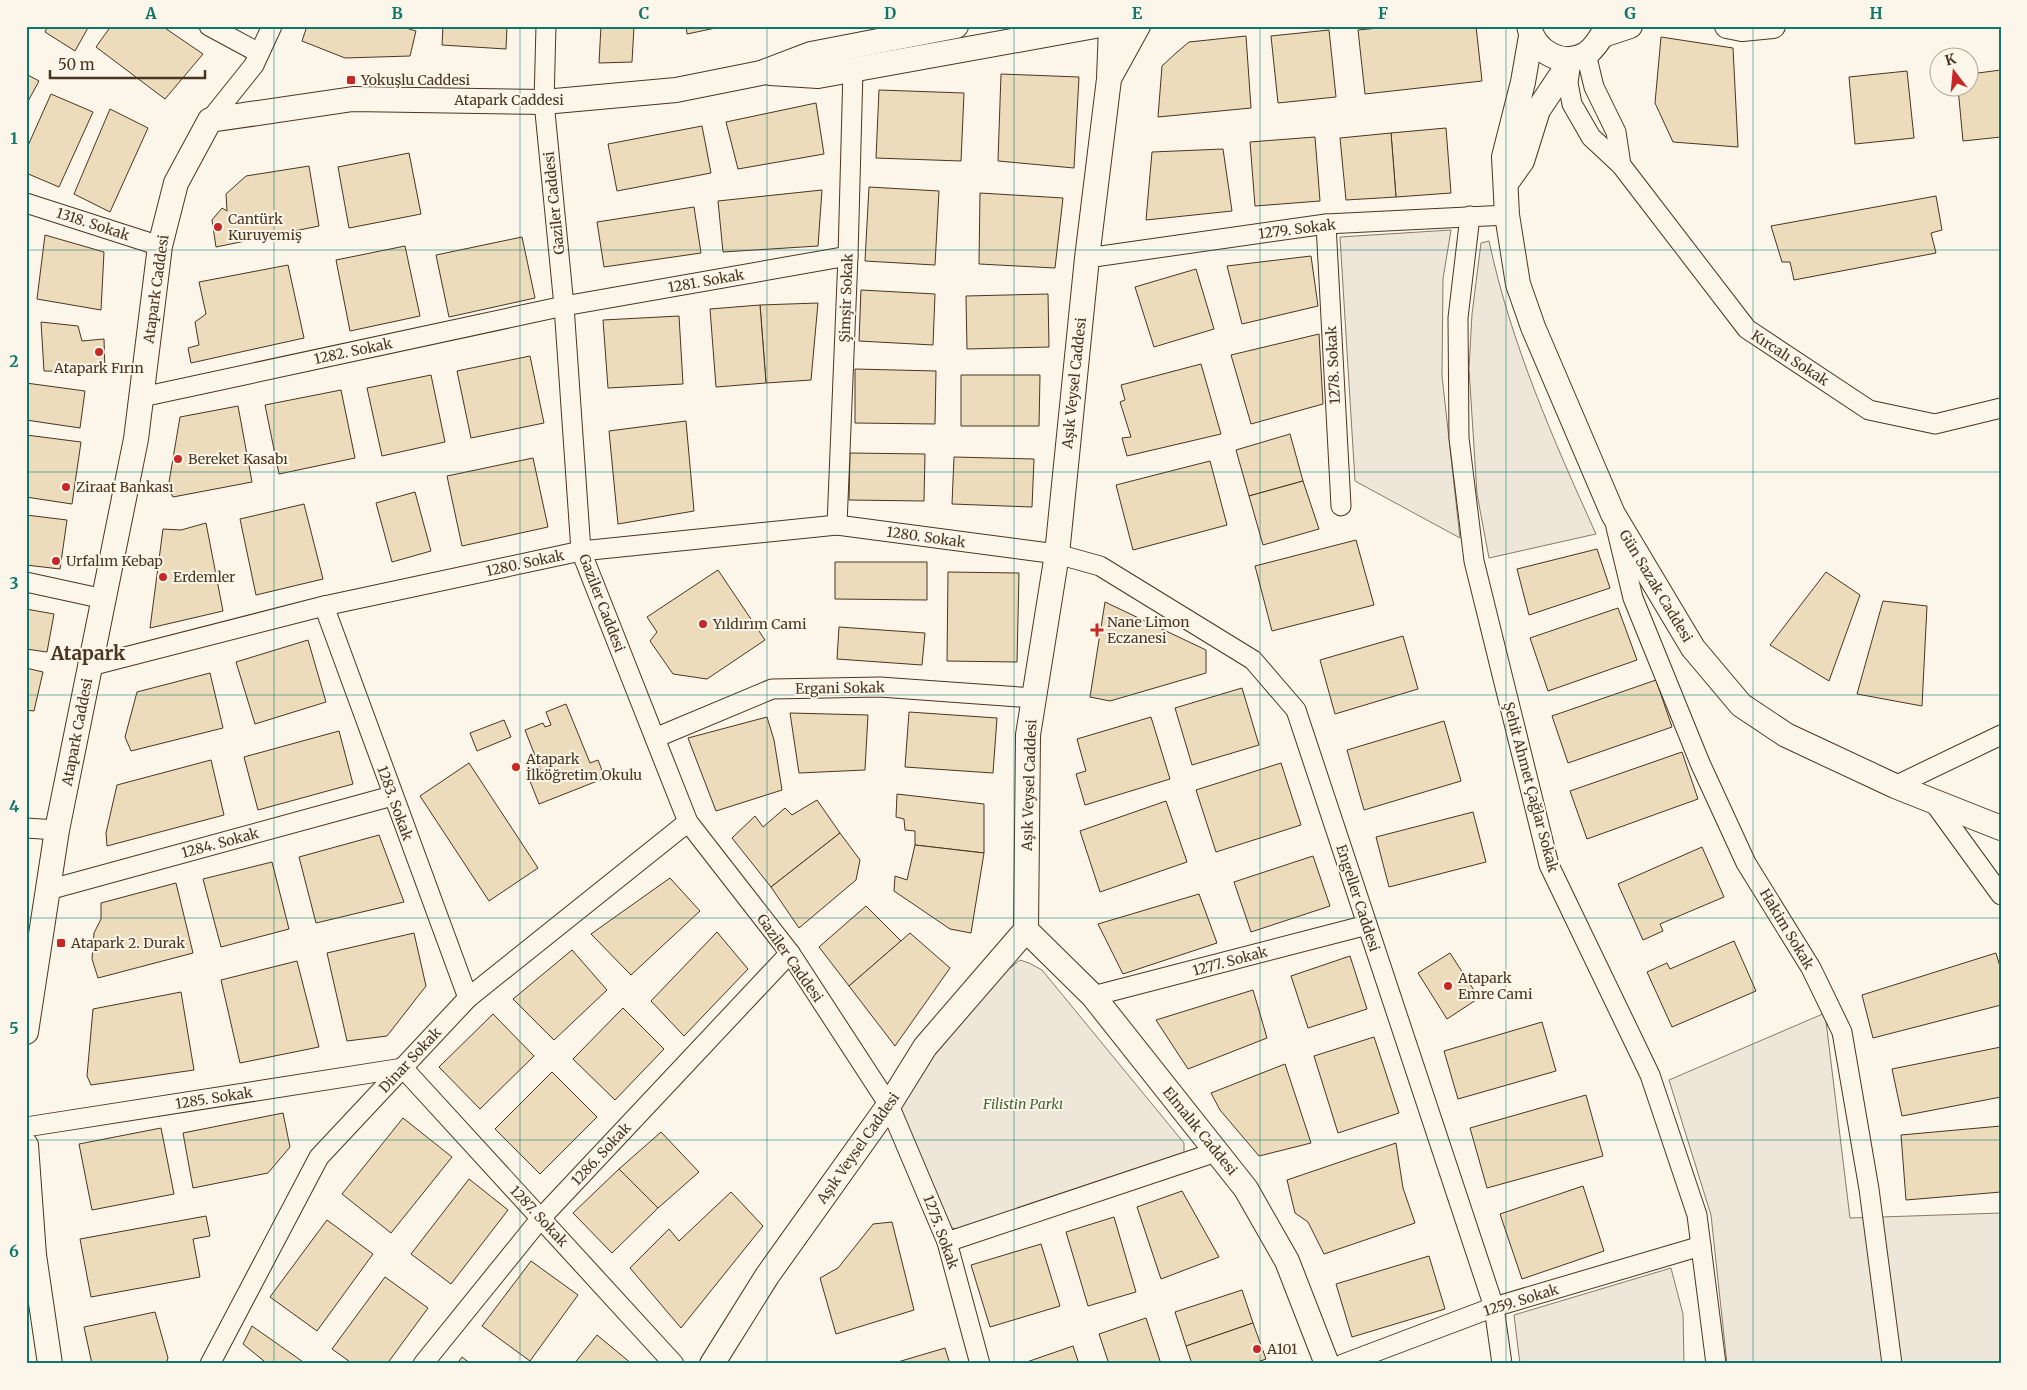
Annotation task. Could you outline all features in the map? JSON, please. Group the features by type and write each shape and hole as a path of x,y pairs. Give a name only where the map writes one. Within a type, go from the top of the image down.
{"street":[{"path":"209,26 260,53"},
{"path":"210,120 254,65 272,26"},
{"name":"Gaziler Caddesi","path":"546,26 544,102 564,306 581,551 688,822 790,953 889,1105"},
{"name":"Atapark Caddesi","path":"26,1032 57,830 136,438 160,246 176,183 210,120 353,99 544,102 676,90 761,73 811,54 956,26"},
{"path":"761,73 818,76 1095,26"},
{"name":"Aşık Veysel Caddesi","path":"712,1364 767,1276 889,1105 925,1047 1026,930 1028,735 1057,554 1087,258 1109,79 1111,26"},
{"name":"Aşık Veysel Caddesi","path":"1109,79 1138,26"},
{"path":"1507,182 1522,161 1538,110 1579,56 1605,31 1630,26"},
{"path":"1727,26 1742,29 1773,26"},
{"path":"1530,31 1538,47 1549,54 1564,59 1579,56"},
{"name":"Gün Sazak Caddesi","path":"1530,31 1523,82 1504,157 1507,182 1507,215 1518,284 1526,310 1613,514 1692,648 1741,705 1786,735 1895,786 2001,828"},
{"name":"Kırcalı Sokak","path":"1579,56 1568,83 1572,104 1591,137 1621,165 1746,329 1869,410 1936,424 2001,408"},
{"name":"Kırcalı Sokak","path":"1579,56 1616,132 1621,165"},
{"name":"Şimşir Sokak","path":"836,525 848,256 853,70"},
{"name":"1318. Sokak","path":"26,203 160,246"},
{"name":"1279. Sokak","path":"1087,258 1326,224 1507,215"},
{"name":"Şehit Ahmet Çağlar Sokak","path":"1470,216 1458,318 1460,438 1474,561 1549,865 1650,1075 1697,1215 1716,1364"},
{"name":"1278. Sokak","path":"1326,224 1340,506"},
{"name":"1281. Sokak","path":"564,306 848,256"},
{"name":"1282. Sokak","path":"142,397 564,306"},
{"name":"Hakim Sokak","path":"1613,514 1632,598 1700,764 1746,863 1811,968 1842,1032 1869,1189 1892,1364"},
{"name":"1280. Sokak","path":"90,666 324,606 581,551 836,525 1057,554"},
{"name":"Engeller Caddesi","path":"1057,554 1100,566 1253,660 1296,710 1494,1307 1502,1364"},
{"path":"26,582 104,599"},
{"name":"1283. Sokak","path":"324,606 392,796 468,998"},
{"name":"Ergani Sokak","path":"655,738 772,689 880,687 1034,698"},
{"path":"1895,786 2001,735"},
{"name":"1284. Sokak","path":"48,890 392,796"},
{"path":"1932,800 2001,895"},
{"name":"Dinar Sokak","path":"210,1364 319,1157 468,998 688,822"},
{"path":"26,828 57,830"},
{"name":"1277. Sokak","path":"1093,996 1367,925"},
{"name":"Elmalık Caddesi","path":"1026,930 1093,996 1246,1189 1287,1261 1327,1364"},
{"name":"1286. Sokak","path":"423,1364 542,1218 790,953"},
{"name":"1287. Sokak","path":"403,1068 674,1364"},
{"name":"1285. Sokak","path":"26,1127 403,1068"},
{"name":"1275. Sokak","path":"889,1105 947,1242 980,1364"},
{"path":"26,1145 34,1254 34,1304 50,1364"},
{"path":"947,1242 1216,1152"},
{"name":"1259. Sokak","path":"1343,1364 1494,1307 1701,1246"},
{"path":"728,1339 729,1364"}],"green space":[{"path":"1451,230 1443,279 1442,376 1460,538 1355,481 1340,237"},
{"path":"1489,241 1498,279 1521,354 1564,463 1596,534 1489,558 1477,494 1469,369 1472,314 1481,243"},
{"name":"Filistin Parkı","path":"1020,960 1042,970 1184,1143 1184,1155 962,1229 949,1228 900,1109 923,1069 989,985"},
{"path":"1825,1013 1850,1218 2001,1213 2001,1364 1727,1364 1711,1215 1669,1080"},
{"path":"1671,1268 1683,1314 1684,1364 1520,1364 1514,1315"}],"building":[{"path":"48,26 89,26 75,51 45,32"},
{"path":"111,26 162,26 203,54 165,99 96,47"},
{"path":"307,26 399,26 416,31 410,56 345,58 302,41"},
{"path":"443,26 507,26 506,49 442,45"},
{"path":"601,26 634,26 632,62 599,63"},
{"path":"686,26 725,26 687,34"},
{"path":"1398,26 1476,26 1482,81 1365,94 1358,30"},
{"path":"1329,30 1336,97 1278,103 1271,36"},
{"path":"1246,36 1251,108 1158,117 1162,66 1176,53 1189,42"},
{"path":"1661,37 1733,48 1738,147 1673,142 1655,103"},
{"path":"2001,70 2001,137 1963,141 1959,98 1980,98 1980,73"},
{"path":"1907,71 1914,138 1855,144 1849,77"},
{"path":"26,74 39,81 26,105"},
{"path":"1001,74 1079,77 1074,168 998,161"},
{"path":"879,90 964,93 961,161 876,158"},
{"path":"51,94 93,112 59,187 26,173 26,150"},
{"path":"816,103 824,154 738,169 726,122"},
{"path":"110,109 148,128 110,212 74,194"},
{"path":"702,126 711,173 617,191 608,144"},
{"path":"1446,128 1451,193 1396,197 1391,133"},
{"path":"1391,133 1396,197 1346,200 1340,138"},
{"path":"1315,137 1320,201 1255,206 1250,142"},
{"path":"1223,149 1232,211 1146,220 1152,152"},
{"path":"409,153 421,214 349,228 338,167"},
{"path":"309,166 319,226 216,247 212,220 222,208 227,211 226,194 246,176"},
{"path":"869,187 939,191 935,265 865,261"},
{"path":"822,190 818,246 723,252 718,201"},
{"path":"980,193 1063,198 1055,268 979,264"},
{"path":"1936,196 1942,230 1931,233 1936,253 1794,280 1790,262 1782,262 1771,226"},
{"path":"694,207 701,253 604,267 597,222"},
{"path":"45,235 104,252 101,310 37,299"},
{"path":"522,237 535,298 449,317 436,255"},
{"path":"405,246 420,316 350,331 336,260"},
{"path":"1311,256 1318,306 1242,324 1227,266"},
{"path":"288,265 304,338 191,363 188,348 199,345 195,322 206,314 199,282"},
{"path":"1196,269 1214,329 1154,347 1135,287"},
{"path":"861,290 935,294 933,345 859,341"},
{"path":"1048,294 1049,347 967,349 966,296"},
{"path":"818,303 811,380 766,383 760,305"},
{"path":"760,305 766,383 716,387 710,309"},
{"path":"679,316 683,384 608,388 603,320"},
{"path":"41,322 78,326 82,341 104,339 105,372 44,371"},
{"path":"1319,334 1323,404 1251,424 1231,355"},
{"path":"530,356 544,423 471,438 457,371"},
{"path":"1201,364 1221,434 1127,456 1122,438 1131,437 1120,402 1125,400 1121,385"},
{"path":"855,369 936,371 935,424 855,423"},
{"path":"431,375 445,442 382,456 367,388"},
{"path":"961,375 1040,375 1039,426 961,426"},
{"path":"26,383 85,391 80,428 26,420"},
{"path":"341,390 355,458 279,474 265,405"},
{"path":"238,406 252,482 173,497 168,488 180,417"},
{"path":"686,421 694,511 618,524 609,431"},
{"path":"1290,434 1303,481 1249,496 1236,450"},
{"path":"26,435 81,442 72,504 26,497"},
{"path":"850,453 925,454 924,501 849,500"},
{"path":"954,457 1034,459 1032,507 952,504"},
{"path":"533,458 548,527 462,546 447,476"},
{"path":"1210,461 1227,525 1133,550 1116,485"},
{"path":"1303,481 1319,529 1263,545 1249,496"},
{"path":"415,492 431,551 392,562 376,503"},
{"path":"304,504 323,579 256,595 240,519"},
{"path":"26,515 67,520 60,569 26,565"},
{"path":"206,523 223,611 150,628 163,529 181,530"},
{"path":"1356,540 1374,605 1272,631 1255,566"},
{"path":"1597,549 1610,588 1529,615 1517,569"},
{"path":"835,562 927,562 927,600 835,599"},
{"name":"Yıldırım Cami","path":"718,570 765,640 707,679 673,674 650,641 657,632 647,617"},
{"path":"948,572 1019,573 1017,662 947,661"},
{"path":"1826,572 1860,595 1829,681 1770,645"},
{"path":"1883,601 1927,606 1922,706 1857,694"},
{"path":"1105,602 1206,650 1206,673 1110,701 1090,697"},
{"path":"1618,608 1637,660 1548,691 1530,638"},
{"path":"26,609 54,614 47,652 26,649"},
{"path":"839,627 925,633 922,665 837,659"},
{"path":"1403,636 1418,689 1335,714 1320,660"},
{"path":"308,640 326,702 255,724 236,662"},
{"path":"26,668 43,672 34,711 26,710"},
{"path":"210,673 223,728 131,751 125,737 137,692"},
{"path":"1656,680 1672,727 1568,763 1552,716"},
{"path":"1242,688 1259,745 1192,765 1175,708"},
{"path":"566,704 590,763 598,760 605,778 539,804 528,776 541,771 525,730 543,723 545,727 551,725 546,712"},
{"path":"909,712 997,718 993,773 905,767"},
{"path":"790,713 868,715 865,770 799,773"},
{"path":"767,717 774,740 782,790 716,811 688,738"},
{"path":"1151,717 1170,779 1085,805 1076,774 1086,771 1077,739"},
{"path":"504,720 511,737 477,751 470,733"},
{"path":"1444,721 1461,781 1364,810 1347,750"},
{"path":"339,731 353,784 258,810 244,757"},
{"path":"1682,752 1698,799 1587,839 1570,791"},
{"path":"211,760 224,815 107,846 106,833 117,785"},
{"path":"469,763 538,868 489,901 420,796"},
{"path":"1281,763 1301,825 1216,852 1196,790"},
{"path":"897,794 984,804 984,853 915,845 915,831 905,830 904,819 896,817"},
{"path":"817,800 840,833 771,887 732,838 755,816 763,827 785,808 792,815"},
{"path":"1166,801 1187,862 1100,892 1080,831"},
{"path":"1473,812 1486,862 1389,887 1376,837"},
{"path":"840,833 860,860 856,880 799,928 771,887"},
{"path":"379,835 404,902 316,923 299,857"},
{"path":"915,845 984,853 971,933 950,929 894,891 895,876 907,880"},
{"path":"1702,847 1724,897 1660,924 1663,931 1643,940 1618,884"},
{"path":"1313,856 1330,906 1251,932 1234,882"},
{"path":"272,862 289,929 221,947 203,879"},
{"path":"670,878 700,911 631,975 591,934"},
{"path":"176,883 193,953 98,978 92,959 94,933 101,919 101,903"},
{"path":"1199,894 1217,943 1123,974 1098,924"},
{"path":"866,906 901,941 849,986 819,947"},
{"path":"717,932 748,969 684,1036 651,1001"},
{"path":"414,933 426,986 387,1036 347,1041 327,953"},
{"path":"910,933 950,968 895,1046 849,986"},
{"path":"1734,941 1756,991 1672,1027 1647,972 1667,963 1670,969"},
{"path":"572,950 607,990 554,1040 513,999"},
{"name":"Atapark Emre Cami","path":"1450,953 1479,998 1447,1019 1418,973"},
{"path":"1996,953 2001,970 2001,1005 1873,1038 1862,995"},
{"path":"1350,956 1367,1009 1308,1028 1291,976"},
{"path":"297,961 319,1047 240,1063 221,980"},
{"path":"1253,990 1267,1038 1188,1069 1156,1020"},
{"path":"181,992 194,1070 91,1085 87,1076 93,1009"},
{"path":"623,1008 664,1049 615,1100 573,1059"},
{"path":"493,1014 534,1056 480,1109 439,1067"},
{"path":"1542,1022 1556,1071 1458,1099 1444,1051"},
{"path":"1374,1037 1399,1113 1338,1133 1314,1056"},
{"path":"2001,1047 2001,1097 1902,1116 1892,1069"},
{"path":"1285,1064 1311,1143 1259,1156 1220,1110 1211,1093"},
{"path":"552,1072 597,1117 540,1174 495,1129"},
{"path":"1586,1095 1603,1156 1487,1188 1470,1128"},
{"path":"283,1113 290,1147 268,1173 193,1188 183,1133"},
{"path":"403,1118 452,1157 391,1233 342,1194"},
{"path":"2001,1126 2001,1192 1906,1200 1901,1135"},
{"path":"161,1128 174,1194 92,1210 79,1144"},
{"path":"661,1132 699,1172 658,1208 619,1169"},
{"path":"1396,1143 1403,1188 1415,1223 1324,1254 1308,1222 1295,1213 1287,1180"},
{"path":"619,1169 658,1208 612,1253 573,1213"},
{"path":"469,1179 508,1210 451,1284 411,1254"},
{"path":"1583,1186 1604,1251 1522,1279 1500,1214"},
{"path":"1182,1191 1219,1257 1161,1279 1137,1207"},
{"path":"731,1192 763,1226 681,1328 630,1268 669,1229 679,1241"},
{"path":"206,1216 210,1236 193,1239 200,1277 91,1297 80,1239"},
{"path":"1114,1217 1136,1292 1088,1306 1066,1232"},
{"path":"327,1220 373,1254 317,1331 270,1297"},
{"path":"892,1222 914,1310 836,1334 820,1278 838,1268 873,1224"},
{"path":"1041,1244 1060,1306 990,1327 971,1265"},
{"path":"1429,1256 1445,1309 1352,1337 1336,1284"},
{"path":"531,1261 578,1295 530,1361 482,1326"},
{"path":"385,1277 428,1308 387,1364 353,1364 332,1349"},
{"path":"1242,1290 1253,1323 1186,1346 1175,1312"},
{"path":"155,1312 168,1358 166,1364 92,1364 84,1327"},
{"path":"1146,1318 1161,1364 1109,1364 1099,1334"},
{"path":"1253,1323 1266,1359 1252,1364 1192,1364 1186,1346"},
{"path":"252,1326 306,1364 262,1364 264,1361 243,1344"},
{"path":"597,1335 632,1364 574,1364"},
{"path":"1073,1346 1079,1364 1021,1364"},
{"path":"945,1348 950,1364 891,1364"},
{"path":"462,1357 471,1364 457,1364"}],"place":[{"name":"Yokuşlu Caddesi","path":"351,80"},
{"name":"Cantürk Kuruyemiş","path":"218,227"},
{"name":"Atapark Fırın","path":"99,352"},
{"name":"Bereket Kasabı","path":"178,459"},
{"name":"Ziraat Bankası","path":"66,487"},
{"name":"Urfalım Kebap","path":"56,561"},
{"name":"Erdemler","path":"163,577"},
{"name":"Yıldırım Cami","path":"703,624"},
{"name":"Nane Limon Eczanesi","path":"1097,630"},
{"name":"Atapark İlköğretim Okulu","path":"516,767"},
{"name":"Atapark 2. Durak","path":"61,943"},
{"name":"Atapark Emre Cami","path":"1448,986"},
{"name":"A101","path":"1257,1349"}],"district":[{"name":"Atapark","path":"88,653"}]}
